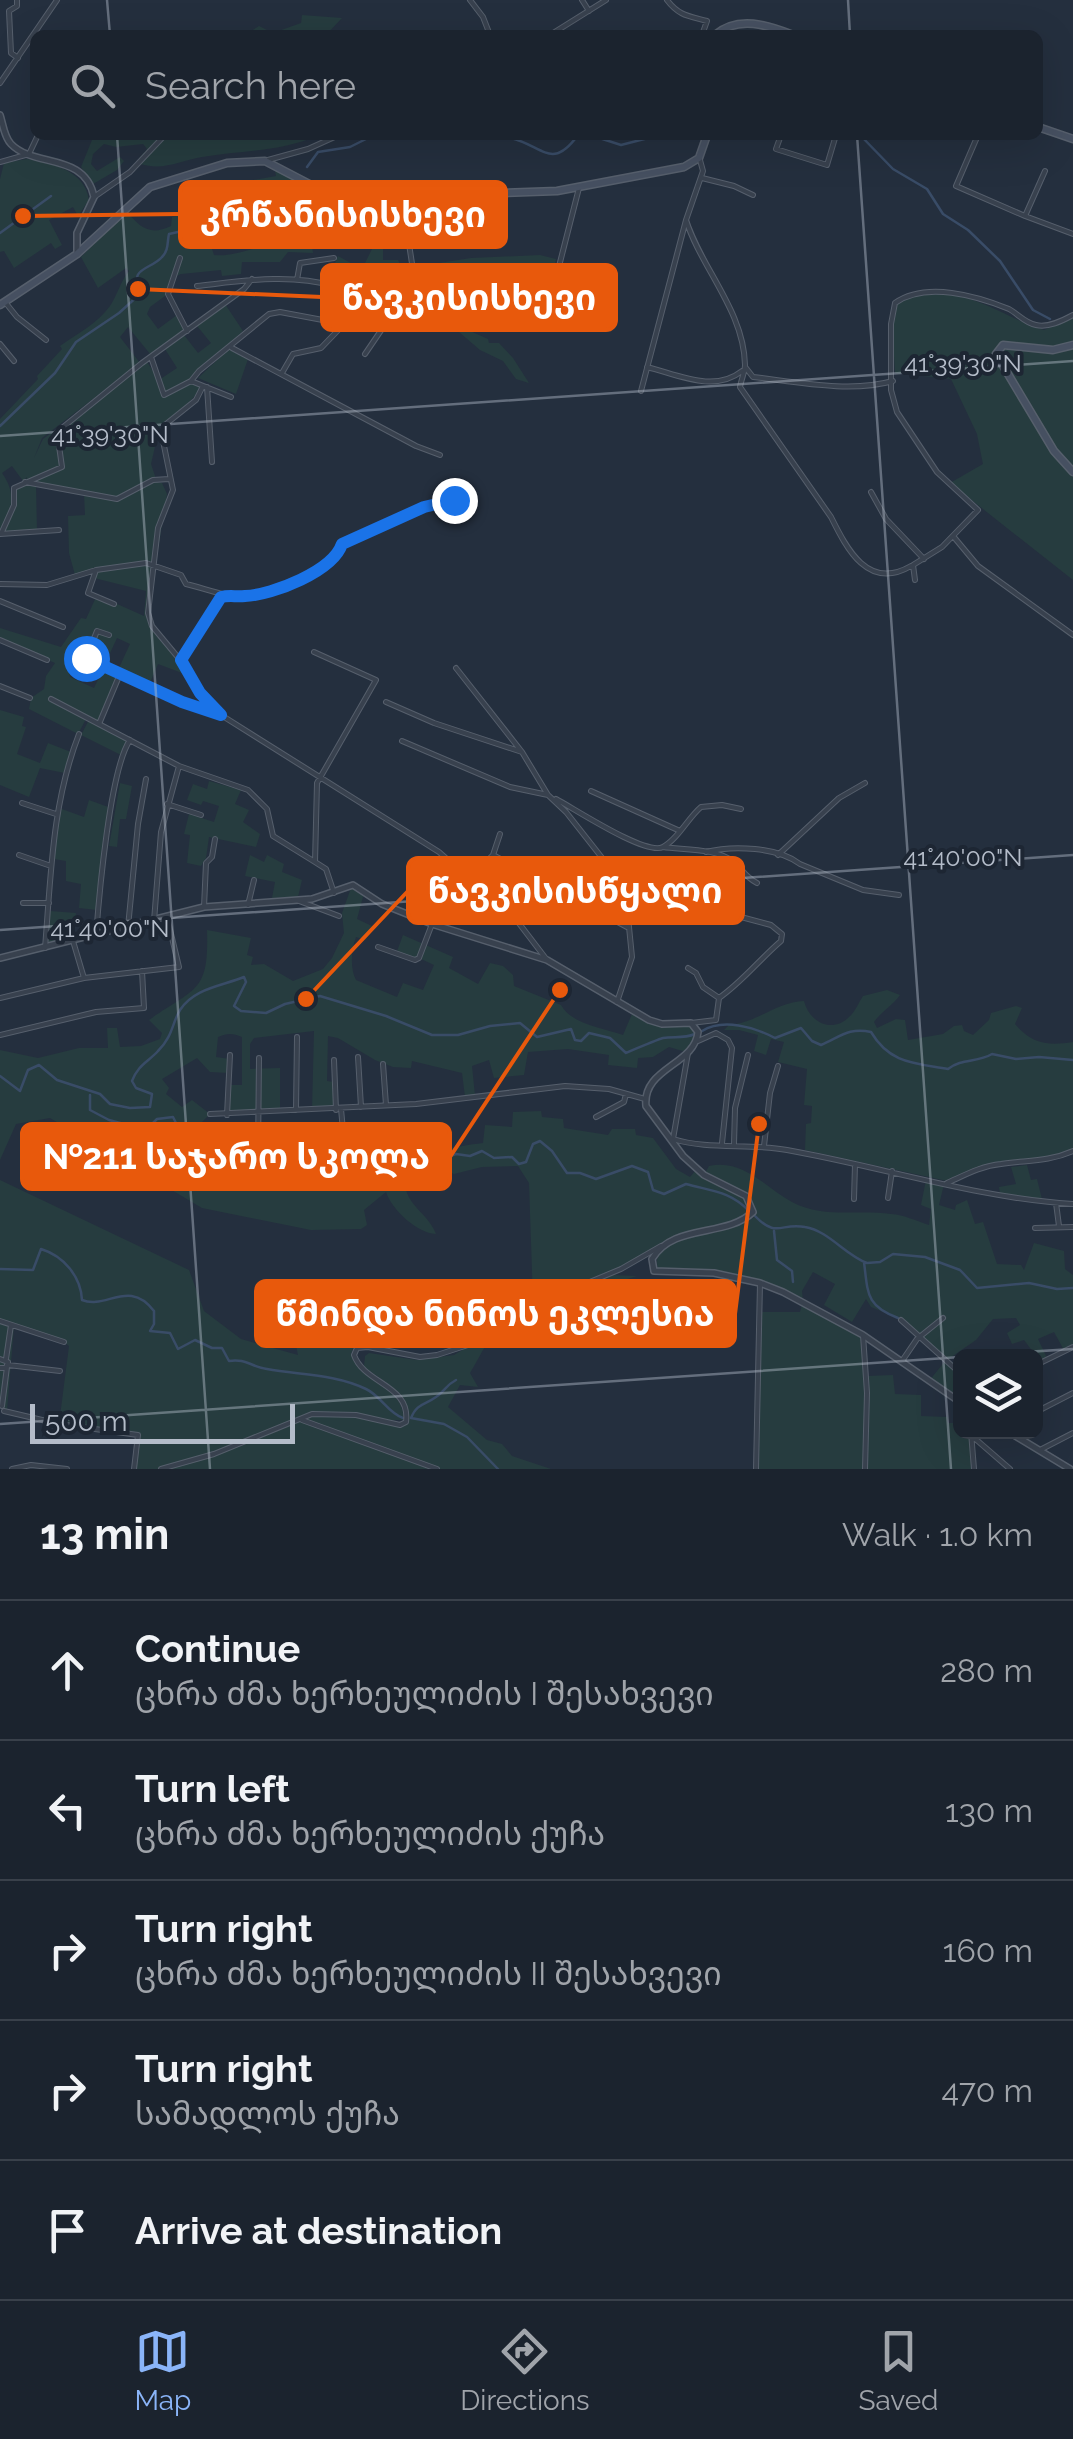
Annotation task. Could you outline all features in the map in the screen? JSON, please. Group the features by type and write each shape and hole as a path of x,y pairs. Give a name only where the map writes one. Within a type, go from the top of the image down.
{"main road":[{"path":"722,30 760,24 778,30"},
{"path":"1043,129 1073,139"},
{"path":"2,304 77,254 150,187 211,166 265,161 325,190 358,198 557,191 684,167 700,158 706,140"},
{"path":"1073,345 1053,350 1004,345 996,354 1054,451 1073,472"}],"street":[{"path":"16,0 17,6 9,11 11,53 18,58"},
{"path":"37,30 57,0"},
{"path":"470,0 488,30"},
{"path":"582,0 589,11"},
{"path":"558,30 606,0"},
{"path":"667,0 675,11 707,22 704,30"},
{"path":"0,83 30,40"},
{"path":"0,115 8,140 16,148 76,170 91,186 94,197"},
{"path":"0,162 29,154 36,140"},
{"path":"77,254 77,234 94,197 130,172 160,140"},
{"path":"265,161 328,140"},
{"path":"779,140 776,148 827,165 834,140"},
{"path":"976,140 956,186 1073,234"},
{"path":"641,391 686,220 704,171 700,158"},
{"path":"1025,216 1045,171"},
{"path":"701,178 754,195"},
{"path":"542,329 579,188"},
{"path":"365,354 382,329 384,313 413,270 403,220 386,198"},
{"path":"230,234 403,220"},
{"path":"686,220 729,305 741,338 746,368 740,387 862,567 900,572 953,536 978,510 936,472 892,401 895,303 908,296 970,296 1043,326 1073,316"},
{"path":"367,244 410,240"},
{"path":"180,258 168,294 188,331"},
{"path":"297,280 300,263 334,258"},
{"path":"198,286 252,279 297,280 339,288 384,313"},
{"path":"58,530 0,534 14,505 14,489 62,467 58,432 252,279"},
{"path":"2,304 46,340"},
{"path":"151,357 164,395 169,395 274,312 344,324 384,313"},
{"path":"282,374 293,354 321,348 344,324"},
{"path":"0,344 14,361"},
{"path":"231,347 440,456"},
{"path":"648,367 716,384 730,380 746,368"},
{"path":"746,368 753,377 788,381 875,386 892,381"},
{"path":"191,381 230,396"},
{"path":"205,387 212,462"},
{"path":"205,387 196,400 164,427 162,450 173,490 162,513 148,613 152,626 181,660 200,693 221,715"},
{"path":"25,482 118,499 153,480 168,479"},
{"path":"870,492 886,518 924,559"},
{"path":"0,584 47,585 96,570 154,564 181,575 186,584 248,596 312,575 338,556 342,544 424,507 454,500"},
{"path":"953,536 978,566 1073,635"},
{"path":"913,565 915,580"},
{"path":"96,570 88,593 114,604"},
{"path":"181,660 221,597 230,595"},
{"path":"0,601 63,626"},
{"path":"109,636 98,630 85,657 182,702 221,715 440,852 518,922 547,960"},
{"path":"0,640 47,660"},
{"path":"314,652 376,680 316,788 315,862"},
{"path":"456,668 522,752 548,795 566,812 624,887 631,964 617,1003"},
{"path":"99,724 120,674"},
{"path":"0,686 30,698"},
{"path":"51,699 179,766 248,790 270,814 273,836 326,869 334,893"},
{"path":"386,702 434,723 522,752"},
{"path":"45,948 56,814 80,734"},
{"path":"96,936 112,808 122,755 130,740"},
{"path":"402,741 510,788 548,795 643,846 706,852 730,859 742,874 757,883"},
{"path":"154,921 161,832 179,766"},
{"path":"128,928 146,779"},
{"path":"778,854 839,798 866,783"},
{"path":"590,792 680,831"},
{"path":"22,804 56,814"},
{"path":"167,804 202,815"},
{"path":"663,847 701,807 722,804 741,808"},
{"path":"470,878 494,855 500,834"},
{"path":"204,907 206,863 212,857 215,839"},
{"path":"706,852 743,846 792,858 864,890 899,895"},
{"path":"19,854 51,866"},
{"path":"494,855 628,927"},
{"path":"248,904 254,880"},
{"path":"0,958 204,907 298,901 359,886 382,904 432,924 547,960 617,1003 662,1024 692,1022 716,1020 719,998 736,987 751,967 781,941 782,934 770,926 726,913 720,902"},
{"path":"298,901 339,916"},
{"path":"23,903 49,903"},
{"path":"0,998 84,978 179,966 167,917"},
{"path":"378,947 415,960 432,924"},
{"path":"72,941 84,978"},
{"path":"688,968 696,973 703,987 719,998"},
{"path":"0,1036 96,1012 144,1008 142,971"},
{"path":"692,1022 698,1040"},
{"path":"645,1099 655,1079 698,1040 716,1033 728,1040 732,1048 722,1144"},
{"path":"296,1110 297,1036"},
{"path":"673,1139 688,1053"},
{"path":"227,1115 230,1055"},
{"path":"734,1144 735,1108 748,1055"},
{"path":"358,1057 361,1107"},
{"path":"258,1058 258,1153"},
{"path":"334,1060 344,1151"},
{"path":"384,1064 386,1105"},
{"path":"764,1146 770,1093 778,1066"},
{"path":"210,1114 431,1103 565,1086 609,1089 645,1099"},
{"path":"596,1116 624,1102 626,1094"},
{"path":"161,1469 214,1454 312,1414 340,1413 400,1425 406,1422 405,1406 386,1383 357,1363 357,1348 368,1346 420,1358 514,1330 546,1306 549,1298 614,1272 660,1246 743,1220 753,1212 746,1196 696,1170 654,1119 645,1099"},
{"path":"673,1139 764,1146 948,1183 978,1194 1073,1204"},
{"path":"948,1183 975,1169 1046,1161 1073,1151"},
{"path":"854,1200 855,1164"},
{"path":"888,1198 892,1171"},
{"path":"1056,1203 1059,1226"},
{"path":"1035,1228 1073,1227"},
{"path":"660,1246 651,1265 658,1273 698,1272 760,1283 864,1334 953,1397"},
{"path":"756,1469 760,1283"},
{"path":"902,1362 920,1337 943,1318"},
{"path":"901,1320 953,1367"},
{"path":"0,1329 0,1321 64,1342"},
{"path":"0,1417 11,1324"},
{"path":"864,1334 868,1393 864,1469"},
{"path":"1043,1362 1073,1347"},
{"path":"0,1368 5,1362"},
{"path":"5,1362 60,1370"},
{"path":"1043,1408 1073,1393"},
{"path":"2,1407 60,1424 138,1435 134,1469"},
{"path":"297,1420 314,1422 437,1469"},
{"path":"1040,1450 1073,1433"},
{"path":"971,1439 974,1469"},
{"path":"977,1439 1010,1469"},
{"path":"1021,1439 1070,1469"},
{"path":"12,1469 31,1465 67,1469"}],"green space":[{"path":"302,15 342,18 331,30 281,30 301,23"},
{"path":"92,140 307,140 157,166 140,164 139,158 147,149 143,144 104,144 93,154 91,164 97,171 120,157 124,161 117,170 93,184 81,167"},
{"path":"27,159 74,175 89,200 78,216 73,207 49,220 62,245 55,249 51,243 14,268 4,251 0,252 0,179 4,163"},
{"path":"275,170 322,194 322,206 294,207 280,199 262,214 253,207 234,211 212,249 214,255 287,245 312,246 313,253 288,252 280,262 242,262 241,274 222,276 221,270 171,278 165,296 147,314 158,329 177,315 186,330 151,355 128,327 120,337 140,363 42,438 34,458 43,439 147,362 159,380 177,368 165,349 184,335 198,353 211,343 197,326 225,304 243,331 195,375 196,382 204,387 160,425 151,464 156,479 117,498 26,482 27,477 23,481 12,466 2,473 10,489 11,503 0,533 0,419 38,379 62,349 60,346 105,312 129,271 126,268 98,288 81,257 127,212 146,229 164,229 171,226 172,217 181,220 197,216 231,184 276,176"},
{"path":"383,248 383,260 398,260 401,266 396,279 385,275 374,300 354,291 357,284 350,281 346,287 334,282 338,273 332,270 338,256 369,273 371,268 364,265 372,249"},
{"path":"540,255 556,259 555,264 442,266 417,271 414,267 471,258"},
{"path":"941,294 981,303 1044,330 1073,317 1073,580 950,483 983,464 977,434 951,379 895,373 892,324 896,304 908,296"},
{"path":"461,327 489,343 499,343 529,383 516,379 503,361 480,350 459,332"},
{"path":"229,349 248,359 236,394 198,378"},
{"path":"153,481 162,483 167,494 156,562 98,567 75,575 69,553 68,516 85,515 84,494 120,500"},
{"path":"25,483 36,486 37,531 3,533 15,505 15,489"},
{"path":"150,564 150,622 190,676 158,664 149,685 118,670 130,644 117,638 105,664 75,650 67,657 70,677 94,688 104,667 119,674 99,722 52,698 86,719 78,734 29,709 31,698 44,689 46,676 55,663 0,639 0,628 61,647 81,618 86,619 97,595 144,616 146,591 94,578 97,571"},
{"path":"0,710 24,717 22,726 26,727 17,754 40,763 48,743 71,752 65,773 40,768 29,797 0,785"},
{"path":"89,720 128,740 121,755 81,735"},
{"path":"209,781 241,790 235,804 249,810 243,822 260,834 256,847 209,837 201,866 187,863 190,835 184,834 189,814 214,822 219,806 187,800 193,784 207,789"},
{"path":"120,783 132,786 126,819 120,819 117,847 109,846"},
{"path":"89,800 111,808 97,910 79,908 81,884 66,881 66,861 54,859 59,808 84,817"},
{"path":"250,855 264,862 267,855 284,864 282,872 302,880 298,897 272,898 275,882 245,876"},
{"path":"351,888 364,893 357,919 372,926 366,940 356,937 354,942 352,965 356,980 397,997 403,983 423,990 434,965 396,954 403,935 453,957 449,968 478,984 490,963 503,966 513,975 514,986 561,1005 572,1017 588,1024 623,1035 632,1014 661,1025 693,1027 698,1035 686,1052 669,1047 653,1057 638,1058 637,1068 608,1065 609,1055 568,1049 528,1052 524,1075 494,1078 489,1060 472,1066 475,1096 465,1097 462,1073 412,1061 411,1068 393,1067 328,1036 327,1081 333,1082 335,1109 312,1110 314,1031 254,1038 250,1044 250,1069 280,1068 280,1111 227,1115 229,1085 242,1085 242,1037 224,1035 218,1037 216,1057 230,1059 229,1073 210,1072 197,1058 162,1079 169,1088 166,1094 182,1107 192,1100 210,1114 196,1128 195,1150 240,1164 251,1165 264,1159 296,1165 296,1147 314,1146 316,1174 347,1172 398,1165 403,1152 417,1137 443,1147 483,1143 485,1125 512,1127 513,1112 541,1111 542,1117 563,1119 564,1128 608,1135 612,1129 635,1129 636,1135 653,1138 676,1169 690,1177 696,1170 704,1175 709,1166 733,1166 792,1202 816,1210 896,1215 929,1225 931,1209 921,1205 926,1180 944,1184 939,1205 955,1210 956,1205 967,1200 975,1224 983,1222 997,1264 1021,1265 1024,1270 1034,1243 1064,1251 1065,1269 1073,1275 1073,1347 1065,1352 1054,1332 1038,1339 1043,1349 1031,1349 1024,1340 1012,1344 1007,1333 1020,1325 1016,1318 993,1319 976,1340 963,1349 953,1349 953,1356 947,1360 953,1366 953,1397 929,1381 946,1360 898,1318 871,1307 866,1299 852,1322 824,1305 835,1284 813,1272 802,1291 803,1302 786,1290 753,1278 659,1271 658,1259 676,1241 744,1222 755,1217 753,1212 743,1219 684,1234 608,1273 533,1301 529,1183 518,1166 482,1167 454,1174 434,1166 427,1168 424,1182 406,1190 436,1234 421,1230 406,1219 386,1192 364,1210 367,1225 361,1229 311,1230 202,1208 50,1118 16,1124 0,1160 0,1050 38,1058 79,1048 108,1048 107,1028 117,1028 120,1047 141,1046 160,1039 162,1033 149,1020 189,994 202,977 207,930 251,938 247,955 253,957 251,965 264,964 293,981 323,969 332,958 344,933 342,913"},
{"path":"50,911 76,913 74,940 47,946"},
{"path":"887,990 900,995 874,1022 877,1028 896,1019 905,1020 908,1040 943,1034 962,1025 964,1031 973,1035 991,1013 1016,1006 1022,1008 1015,1024 1034,1040 1073,1042 1073,1149 1041,1160 1005,1161 976,1168 947,1181 805,1150 806,1124 811,1123 812,1106 804,1105 807,1069 778,1062 784,1042 771,1039 766,1055 754,1051 758,1035 724,1030 784,1005 804,1001 816,1020 836,1025 851,1015 863,996"},
{"path":"1027,1165 1031,1180 1037,1179 1042,1199 1000,1193 999,1187 1016,1184 1011,1167"},
{"path":"0,1180 189,1270 204,1311 241,1339 298,1355 295,1340 285,1329 298,1318 344,1324 366,1344 354,1346 351,1354 356,1364 397,1398 402,1408 404,1420 377,1420 401,1427 408,1421 404,1402 394,1389 364,1367 369,1353 417,1360 454,1355 535,1307 578,1293 612,1275 637,1276 559,1301 503,1327 488,1342 470,1373 478,1387 460,1385 448,1407 487,1440 502,1444 512,1456 551,1469 135,1469 138,1435 59,1424 69,1346 64,1342 14,1326 7,1411 0,1408"},
{"path":"803,1302 863,1335 867,1376 893,1375 895,1394 921,1395 921,1416 947,1417 948,1423 953,1423 953,1439 971,1439 973,1469 758,1469 761,1312 800,1312"}],"waterway":[{"path":"307,167 318,152 350,147 364,140"},
{"path":"516,140 554,154 574,140"},
{"path":"606,140 621,145 640,140"},
{"path":"865,140 893,169 927,189 943,214 968,230 1000,261 1033,310 1050,319"},
{"path":"0,426 55,373 76,342 141,293 137,278 164,254 169,234 187,230 231,195 294,182"},
{"path":"0,233 51,196"},
{"path":"0,1076 20,1091 28,1070 39,1065 57,1080 100,1094 110,1104 150,1107 152,1094 136,1088 132,1081 140,1067 167,1040 180,1010 201,992 244,977 246,982 234,1006 241,1011 266,1013 320,996 432,1035 458,1035 520,1023 537,1037 571,1029 575,1040 581,1041 589,1033 610,1038 626,1053 663,1038 695,1034"},
{"path":"702,1031 719,1025 738,1026 775,1038 801,1028 821,1045 845,1034 871,1032 895,1056 948,1069 992,1054 1016,1059 1073,1060"},
{"path":"90,1095 90,1110 109,1120 146,1130 157,1119 173,1117 178,1127 164,1142 166,1149 204,1178 243,1170 280,1189 355,1188 365,1184 378,1170 401,1173 417,1155 441,1159 482,1151 494,1158 512,1157 519,1164 526,1162 533,1144 540,1141 567,1173 596,1179 632,1166 648,1172 653,1190 664,1194 686,1184 727,1196 749,1211"},
{"path":"755,1216 769,1227 814,1229 867,1263 880,1262 893,1254 925,1257 960,1270 977,1288 1029,1283 1073,1288"},
{"path":"774,1231 777,1260 792,1271 793,1282"},
{"path":"0,1269 33,1270 41,1249 70,1268 82,1300 127,1296 145,1301 154,1311 150,1331 170,1333 178,1349 195,1340 222,1348 229,1361 354,1384 371,1392 403,1418"},
{"path":"864,1262 870,1298 880,1309 898,1318"},
{"path":"456,1380 419,1407 411,1418 444,1424 467,1437 498,1469"}],"place":[{"name":"კრწანისისხევი","path":"23,216"},
{"name":"წავკისისხევი","path":"138,289"},
{"name":"№211 საჯარო სკოლა","path":"560,990"},
{"name":"წავკისისწყალი","path":"306,999"},
{"name":"წმინდა ნინოს ეკლესია","path":"759,1124"}],"route":[{"path":"86,658 182,702 221,715 200,693 181,660 221,597 248,596 312,575 338,556 342,544 424,507 454,500"}]}
